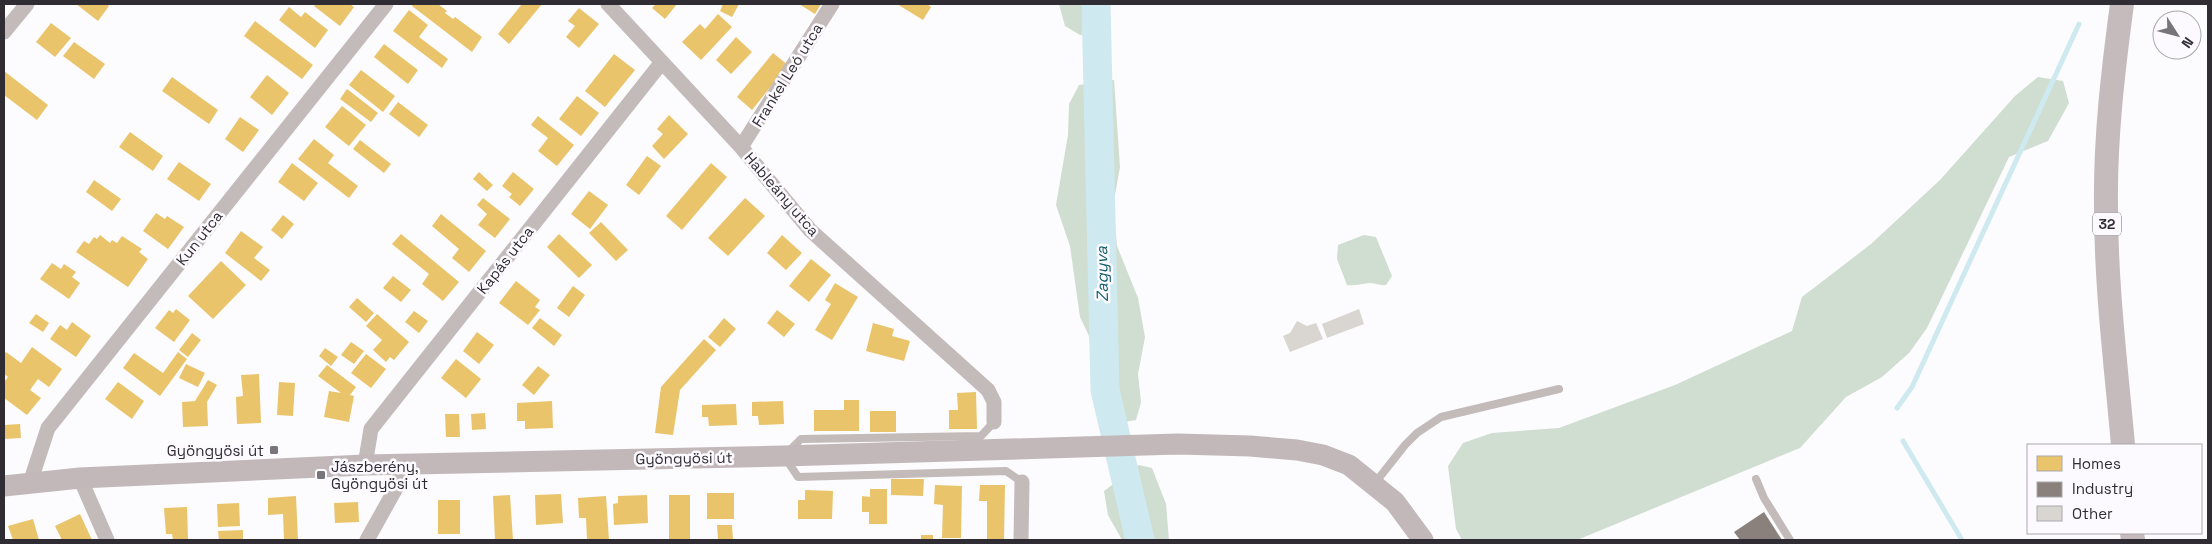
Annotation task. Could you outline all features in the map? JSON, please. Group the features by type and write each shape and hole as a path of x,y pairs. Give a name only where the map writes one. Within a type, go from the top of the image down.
{"main road":[{"name":"32","path":"2122,4 2111,85 2106,208 2112,326 2124,444"}],"street":[{"path":"4,32 27,4"},
{"name":"Kun utca","path":"30,483 48,428 386,4"},
{"name":"Hableány utca","path":"608,4 741,147 810,230 988,390 994,402 994,422"},
{"name":"Frankel Leó utca","path":"741,147 832,4"},
{"name":"Kapás utca","path":"365,465 371,429 662,62"},
{"name":"Gyöngyösi út","path":"4,486 80,478 365,465 784,456 1178,444 1264,447 1314,454 1349,465 1375,483 1396,502 1423,540"},
{"path":"367,540 396,488 404,465"},
{"path":"80,478 107,540"},
{"path":"1021,540 1022,482"}],"lane":[{"path":"1375,483 1417,433 1441,417 1559,389"},
{"path":"994,422 981,436 801,440 784,456 798,477 1006,471 1022,482"},
{"path":"1756,479 1764,498 1790,540"}],"shaded area":[{"path":"1059,4 1107,4 1108,32 1080,35 1065,26"},
{"path":"2038,77 2063,81 2069,103 2048,141 2009,157 1927,328 1909,353 1882,377 1846,397 1800,448 1577,540 1462,540 1456,529 1448,466 1463,443 1492,433 1559,428 1675,385 1792,331 1802,297 1871,244 1940,180 2015,96"},
{"path":"1114,80 1120,167 1113,206 1117,246 1138,298 1145,337 1138,374 1141,402 1136,420 1124,422 1097,400 1089,336 1080,317 1070,246 1056,205 1068,135 1069,104 1079,85"},
{"path":"1364,235 1376,237 1392,276 1386,285 1369,283 1347,285 1337,259 1338,245"},
{"path":"1139,465 1152,468 1166,504 1169,540 1122,540 1108,515 1104,491"}],"building: Homes":[{"path":"76,4 107,4 109,6 98,21"},
{"path":"316,4 350,4 354,7 340,26 314,6"},
{"path":"413,4 438,4 453,19 455,17 482,37 472,52 412,6"},
{"path":"522,4 542,4 509,44 498,34"},
{"path":"656,4 677,4 665,19 652,8"},
{"path":"723,4 739,4 732,17 720,11"},
{"path":"799,4 821,4 815,14"},
{"path":"897,4 927,4 931,7 923,20"},
{"path":"289,7 301,17 305,12 328,30 315,48 279,20"},
{"path":"579,8 599,24 579,48 566,37 575,26 568,21"},
{"path":"409,10 428,25 419,37 448,59 442,68 393,31"},
{"path":"718,14 732,27 701,60 682,42 700,24 705,29"},
{"path":"255,21 313,65 302,79 244,36"},
{"path":"51,23 71,38 55,57 36,42"},
{"path":"736,37 752,52 731,74 716,60"},
{"path":"74,42 105,64 94,79 63,56"},
{"path":"384,44 418,70 408,84 374,57"},
{"path":"773,53 788,65 752,110 737,97"},
{"path":"614,54 635,70 605,107 585,91"},
{"path":"361,70 395,96 383,112 349,85"},
{"path":"4,71 48,105 37,120 4,95"},
{"path":"267,75 289,93 272,115 250,97"},
{"path":"172,77 218,110 209,124 162,91"},
{"path":"347,89 378,113 371,122 340,99"},
{"path":"577,96 599,113 581,136 559,119"},
{"path":"398,102 428,125 419,137 389,114"},
{"path":"342,106 366,125 349,146 325,127"},
{"path":"669,115 688,134 664,159 652,146 663,134 657,129"},
{"path":"538,116 574,145 557,166 538,151 548,138 531,125"},
{"path":"240,117 259,130 243,152 225,139"},
{"path":"130,132 163,156 153,171 119,147"},
{"path":"314,139 334,155 328,163 358,186 349,198 298,159"},
{"path":"360,140 391,164 384,173 353,149"},
{"path":"647,156 661,166 639,195 626,185"},
{"path":"179,162 211,184 199,201 167,179"},
{"path":"292,163 318,183 304,201 278,182"},
{"path":"711,163 727,177 682,230 666,216"},
{"path":"479,172 493,185 487,191 473,179"},
{"path":"513,172 534,189 520,206 509,197 512,194 502,186"},
{"path":"94,180 121,199 112,211 86,192"},
{"path":"589,191 608,205 590,229 571,214"},
{"path":"483,198 510,219 495,238 478,225 487,214 477,205"},
{"path":"745,198 765,216 728,256 708,238"},
{"path":"156,213 165,219 167,216 184,227 168,249 143,231"},
{"path":"441,214 486,251 469,272 452,258 459,249 432,226"},
{"path":"283,215 294,224 282,239 271,230"},
{"path":"601,222 628,250 616,261 589,233"},
{"path":"241,231 263,247 254,258 270,270 261,281 225,253"},
{"path":"401,234 459,282 443,301 422,284 429,274 392,244"},
{"path":"559,234 592,265 579,278 547,247"},
{"path":"100,235 110,243 112,240 117,243 122,236 142,249 139,252 148,259 128,287 76,252 84,241 89,244 94,237 97,239"},
{"path":"782,235 802,253 786,270 767,253"},
{"path":"811,259 831,275 809,302 789,286"},
{"path":"221,261 246,285 213,319 188,296"},
{"path":"52,263 61,269 64,264 76,272 72,277 80,283 69,299 40,279"},
{"path":"393,276 411,290 401,302 383,288"},
{"path":"516,281 540,300 535,307 540,310 528,325 499,303"},
{"path":"835,283 858,297 832,340 815,330 831,304 825,300"},
{"path":"573,286 585,295 569,317 557,308"},
{"path":"357,298 374,313 366,322 349,307"},
{"path":"176,309 190,320 174,342 155,328 169,310 173,313"},
{"path":"777,310 795,324 784,337 767,323"},
{"path":"414,311 428,321 419,333 405,322"},
{"path":"36,314 49,323 43,332 29,323"},
{"path":"377,314 409,342 394,360 390,357 386,362 373,350 382,340 366,326"},
{"path":"540,318 562,335 554,346 532,328"},
{"path":"724,318 736,329 720,347 708,337"},
{"path":"72,322 91,336 76,357 50,339 60,325 67,330"},
{"path":"873,323 894,329 892,336 910,341 904,361 866,351"},
{"path":"477,332 494,345 479,364 463,351"},
{"path":"192,333 201,340 188,357 179,350"},
{"path":"704,339 716,350 680,390 673,435 655,433 661,387"},
{"path":"351,342 364,351 354,364 341,355"},
{"path":"32,347 62,369 49,387 38,379 30,390 41,398 27,415 4,398 4,382 8,377 4,374 4,354 6,352 21,363"},
{"path":"325,348 338,357 331,366 319,356"},
{"path":"178,352 187,359 160,396 123,368 134,353 163,373"},
{"path":"366,354 386,369 371,388 351,373"},
{"path":"456,359 481,379 466,398 441,378"},
{"path":"186,364 205,373 198,387 179,378"},
{"path":"327,365 356,387 350,395 354,396 349,422 324,417 329,391 341,393 318,376"},
{"path":"538,366 550,375 534,395 522,385"},
{"path":"259,374 261,423 237,424 236,397 243,396 241,375"},
{"path":"208,380 217,385 207,402 208,426 183,427 182,402 195,401"},
{"path":"118,382 144,401 132,419 105,399"},
{"path":"279,382 295,383 293,416 277,415"},
{"path":"976,392 977,429 949,429 949,410 958,410 957,393"},
{"path":"844,400 859,400 859,431 814,431 814,410 844,410"},
{"path":"552,401 553,428 525,429 525,421 517,421 517,403"},
{"path":"783,401 784,424 759,425 758,416 752,416 752,402"},
{"path":"736,404 737,425 709,426 708,417 702,417 702,405"},
{"path":"870,411 896,411 896,432 870,432"},
{"path":"485,413 486,429 472,430 471,414"},
{"path":"445,414 459,414 460,437 446,437"},
{"path":"20,424 21,438 4,439 4,425"},
{"path":"891,479 924,479 923,496 891,495"},
{"path":"935,485 962,486 961,538 942,538 943,505 934,504"},
{"path":"980,485 1005,485 1004,540 987,540 987,501 979,501"},
{"path":"870,489 887,489 887,524 869,524 869,512 862,512 862,496 870,497"},
{"path":"805,490 833,491 832,519 798,519 798,500 805,500"},
{"path":"707,493 734,493 734,519 707,519"},
{"path":"561,494 563,523 536,525 535,495"},
{"path":"510,495 513,540 495,540 493,496"},
{"path":"647,495 648,523 614,525 613,504 618,503 618,496"},
{"path":"669,495 690,495 690,540 669,540"},
{"path":"296,496 298,540 284,540 283,514 268,515 268,498"},
{"path":"606,496 609,540 587,540 586,518 579,518 578,498"},
{"path":"438,500 460,500 460,534 438,534"},
{"path":"358,502 359,522 335,523 334,503"},
{"path":"239,503 240,526 218,527 217,504"},
{"path":"187,507 188,540 173,540 172,534 166,534 164,508"},
{"path":"80,514 92,540 62,540 55,526"},
{"path":"33,519 39,540 13,540 8,526"},
{"path":"717,525 732,525 733,540 718,540"},
{"path":"243,530 243,540 219,540 218,531"},
{"path":"921,535 933,535 933,540 921,540"}],"building: Industry":[{"path":"1764,512 1782,540 1740,540 1734,532"}],"building: Other":[{"path":"1359,309 1364,324 1327,338 1322,324"},
{"path":"1297,321 1307,326 1316,323 1323,339 1290,352 1283,336 1290,333"}],"waterway":[{"name":"Zagyva","path":"1096,4 1105,390 1140,540"},
{"path":"1897,408 1912,387 2079,24"},
{"path":"1903,441 1962,540"}],"place":[{"name":"Gyöngyösi út","path":"274,450"},
{"name":"Jászberény, Gyöngyösi út","path":"321,475"}]}
